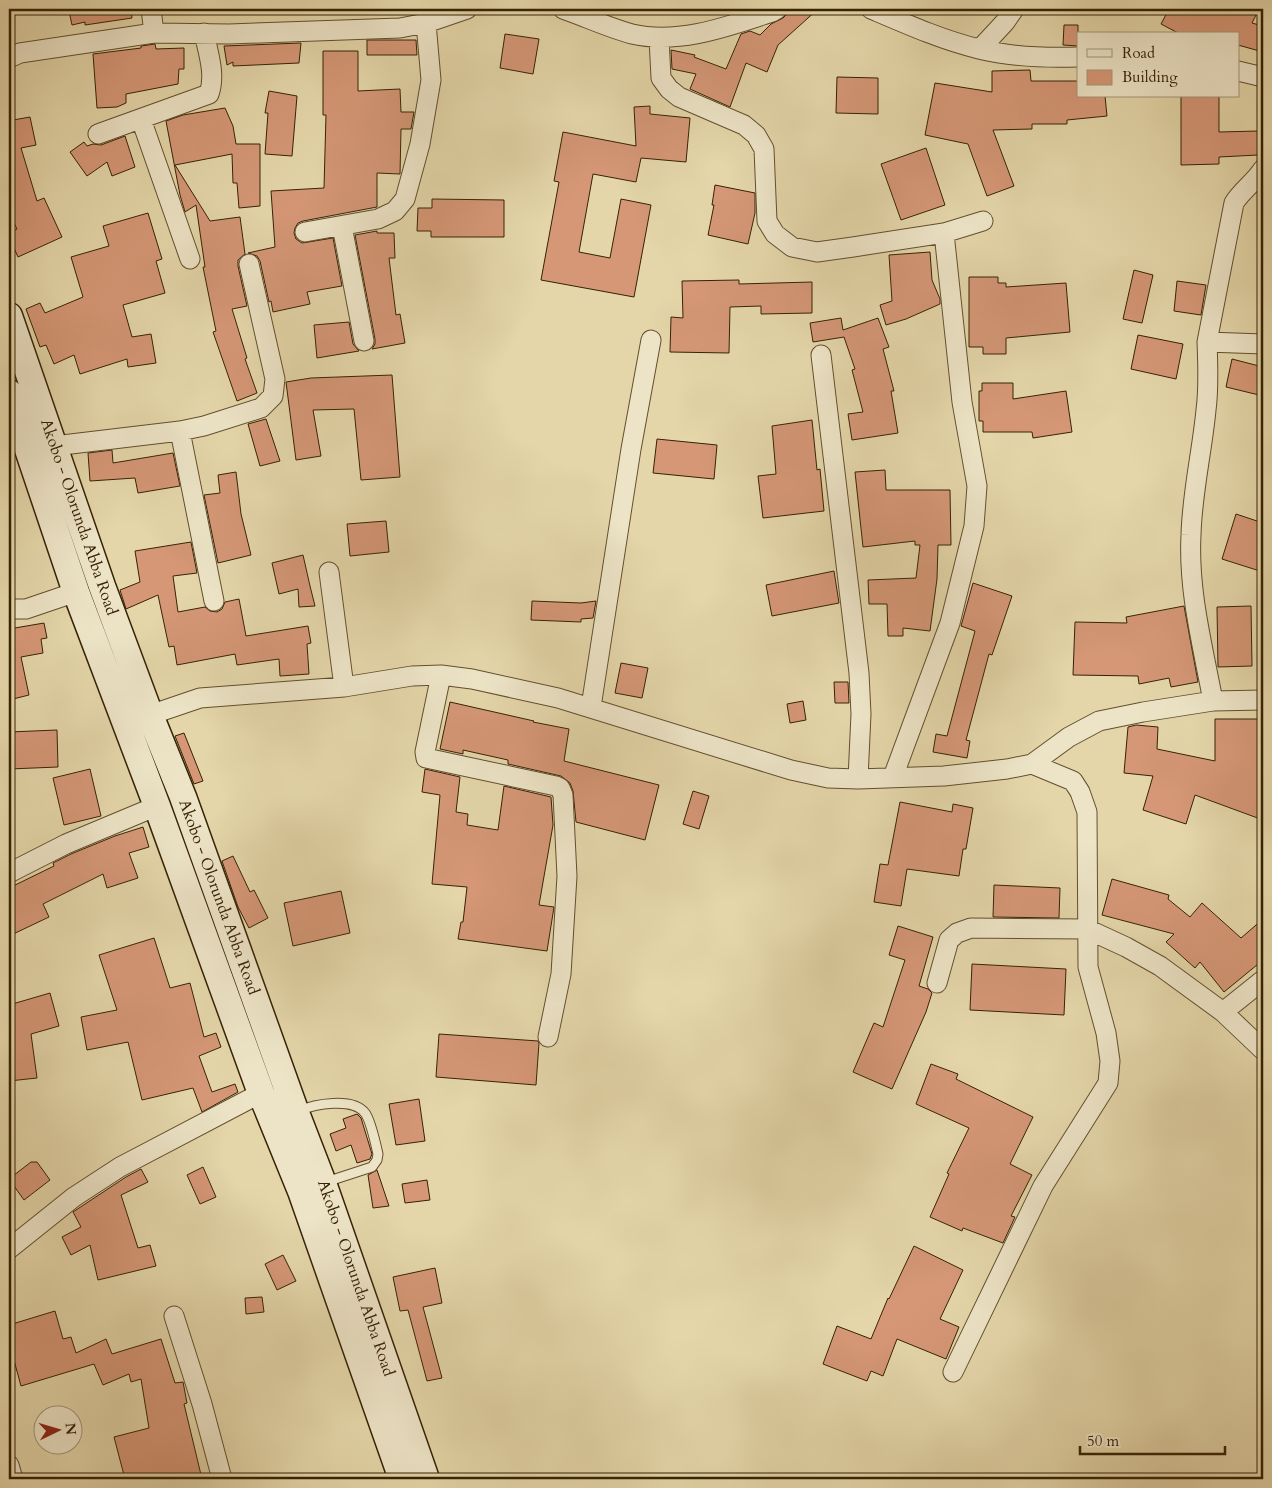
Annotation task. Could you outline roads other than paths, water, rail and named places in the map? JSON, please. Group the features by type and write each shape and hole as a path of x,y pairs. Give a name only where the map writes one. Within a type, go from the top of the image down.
{"main road":[{"name":"Akobo - Olorunda Abba Road","path":"9,316 102,586 183,797 296,1113 323,1183 426,1479"},
{"name":"Akobo - Olorunda Abba Road","path":"9,393 76,592 157,806 261,1093 301,1191 402,1479"}],"street":[{"path":"151,9 154,33"},
{"path":"563,9 632,34 659,38 682,36 732,25 777,9"},
{"path":"872,9 917,28 980,49 1035,57 1077,57"},
{"path":"980,49 1005,22 1014,9"},
{"path":"9,58 20,53 135,34 400,28 426,23 457,10"},
{"path":"305,232 378,220 395,211 404,199 420,144 431,80 426,23"},
{"path":"98,134 209,94 212,86 212,75 204,33"},
{"path":"659,38 661,78 669,89 679,97 744,125 756,135 764,149 767,221 775,234 792,247 818,252 944,233 983,220"},
{"path":"1240,71 1263,77"},
{"path":"141,119 190,259"},
{"path":"1213,702 1194,595 1190,538 1194,491 1206,410 1208,382 1207,342 1234,203 1240,195 1262,176"},
{"path":"342,226 364,341"},
{"path":"893,777 950,623 974,526 977,486 962,402 944,233"},
{"path":"54,446 180,431 204,426 261,408 273,396 275,379 248,264"},
{"path":"591,707 631,449 651,340"},
{"path":"1207,342 1263,344"},
{"path":"821,355 859,673 861,714 858,779"},
{"path":"180,431 214,601"},
{"path":"329,572 344,687"},
{"path":"9,609 26,609 76,592"},
{"path":"441,675 425,752 426,758 556,786 560,788 563,795 567,876 560,974 548,1037"},
{"path":"150,715 200,698 344,687 412,676 441,675 472,679 591,707 791,770 828,778 858,779 944,776 1007,769 1032,764 1069,736 1099,721 1143,712 1213,702 1263,700"},
{"path":"953,1372 1043,1186 1108,1083 1110,1061 1106,1033 1088,967 1087,812 1080,792 1073,780 1032,764"},
{"path":"9,873 66,844 157,806"},
{"path":"937,983 949,940 957,933 971,928 1087,929 1126,947 1160,966 1223,1012 1263,1050"},
{"path":"1223,1012 1263,980"},
{"path":"9,1249 74,1197 120,1167 261,1093"},
{"path":"174,1316 202,1404 222,1479"},
{"path":"9,1465 13,1479"}],"lane":[{"path":"296,1113 308,1108 346,1103 356,1106 366,1113 378,1154 377,1160 372,1167 323,1183"}]}
